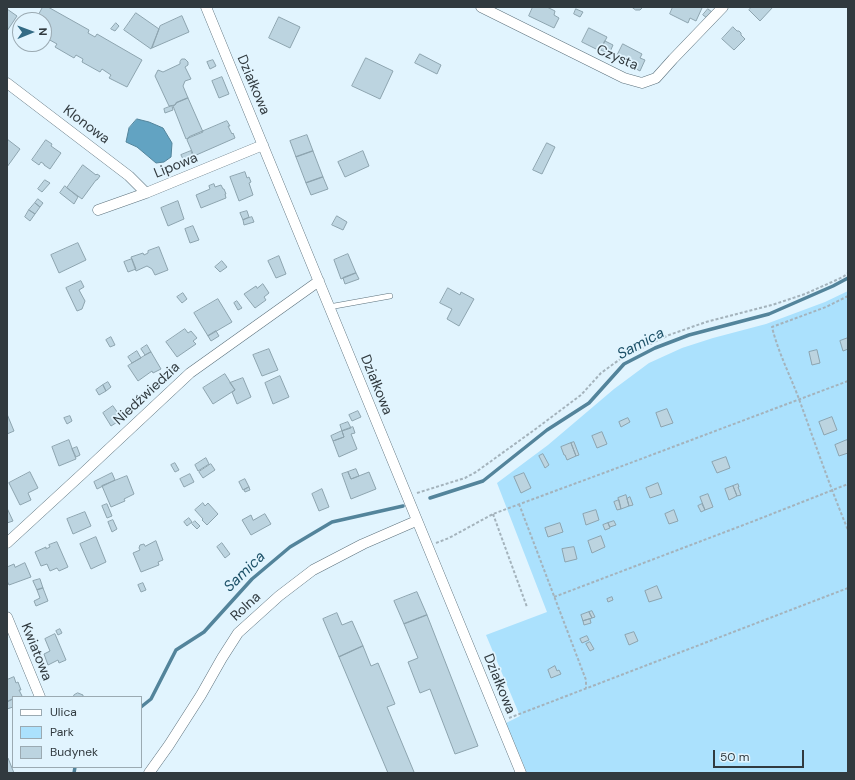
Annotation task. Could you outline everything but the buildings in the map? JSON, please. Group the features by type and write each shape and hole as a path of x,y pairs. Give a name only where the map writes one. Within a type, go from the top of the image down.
{"street":[{"name":"Działkowa","path":"206,7 416,521 521,773"},
{"name":"Czysta","path":"481,7 624,78 642,83 656,78 723,7"},
{"name":"Klonowa","path":"7,83 129,176 146,193"},
{"name":"Lipowa","path":"98,210 146,193 263,145"},
{"name":"Niedźwiedzia","path":"7,542 190,373 319,281"},
{"name":"Rolna","path":"149,773 201,695 238,633 279,596 314,570 363,544 416,521"},
{"name":"Kwiatowa","path":"7,617 40,696"}],"lane":[{"path":"329,306 390,296"}],"path":[{"path":"406,496 465,478 476,472 581,395 601,373 623,357 669,335 706,322 805,294 848,273"},
{"path":"848,296 826,307 772,327 775,339 848,530"},
{"path":"427,546 449,538 493,514 848,381"},
{"path":"554,597 848,484"},
{"path":"519,504 586,680 586,688"},
{"path":"493,514 528,607"},
{"path":"520,713 848,588"}],"green space":[{"path":"848,291 848,773 527,773 506,723 520,716 486,635 547,612 497,483 548,445 614,389 649,363 682,348 766,324 825,302"}],"shaded area":[{"path":"137,119 163,128 172,143 171,157 164,162 156,163 137,147 126,142 129,128"}],"waterway":[{"name":"Samica","path":"430,498 483,481 547,430 589,403 624,364 655,348 689,335 769,314 848,278"},
{"name":"Samica","path":"142,706 151,699 176,650 204,632 252,579 290,547 332,522 403,506"},
{"name":"Samica","path":"74,773 75,768"}]}
